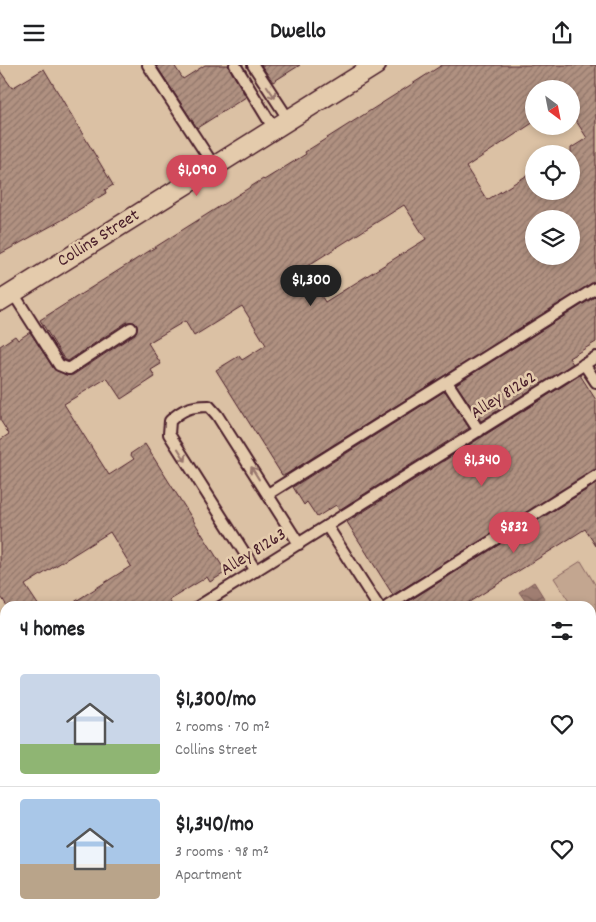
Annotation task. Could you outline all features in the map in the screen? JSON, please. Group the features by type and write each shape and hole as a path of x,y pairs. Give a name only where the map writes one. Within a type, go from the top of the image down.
{"street":[{"name":"Collins Street","path":"7,297 281,124 364,68"}],"lane":[{"path":"148,65 214,166"},
{"path":"235,65 281,124"},
{"path":"253,65 281,124"},
{"path":"268,494 596,288"},
{"path":"7,297 59,365 64,368 69,369 131,328"},
{"name":"Alley 81262","path":"327,527 596,357"},
{"path":"584,365 596,382"},
{"path":"447,382 479,431"},
{"path":"256,571 169,434 170,421 180,411 194,407 209,406 226,427 299,544"},
{"path":"396,601 596,476"},
{"path":"327,527 375,601"},
{"name":"Alley 81263","path":"207,601 327,527"}],"shaded area":[{"path":"581,561 596,586 596,601 569,601 554,578"}],"water":[{"path":"534,582 546,601 525,601 519,592"}],"building":[{"path":"156,65 174,65 183,79 205,65 228,65 246,97 197,128"},
{"path":"261,65 300,65 273,82"},
{"path":"442,65 596,65 596,281 285,475 282,475 216,370 239,356 242,360 266,345 242,306 194,336 185,321 148,343 161,364 151,370 155,377 121,399 107,378 64,404 109,475 134,459 130,454 145,444 226,572 210,582 207,577 170,601 76,601 131,566 110,532 25,585 36,601 4,601 0,595 0,440 9,434 0,420 0,346 15,336 18,340 30,332 54,369 66,375 73,375 135,334 137,325 134,322 127,322 68,361 64,359 40,320 264,180","holes":["525,80 580,80 580,127 587,138 576,145 580,145 580,200 525,200 525,177 487,200 466,167 525,128","404,205 426,239 325,302 304,268"]},
{"path":"44,69 113,185 105,190 106,193 62,220 0,254 0,71 12,88"},
{"path":"596,296 596,342 569,358 573,364 481,421 456,384"},
{"path":"580,375 596,400 596,469 393,595 347,522"},
{"path":"445,391 469,428 339,510 336,505 317,517 307,502 304,505 293,487"},
{"path":"596,484 596,546 585,529 471,601 409,601"}]}
